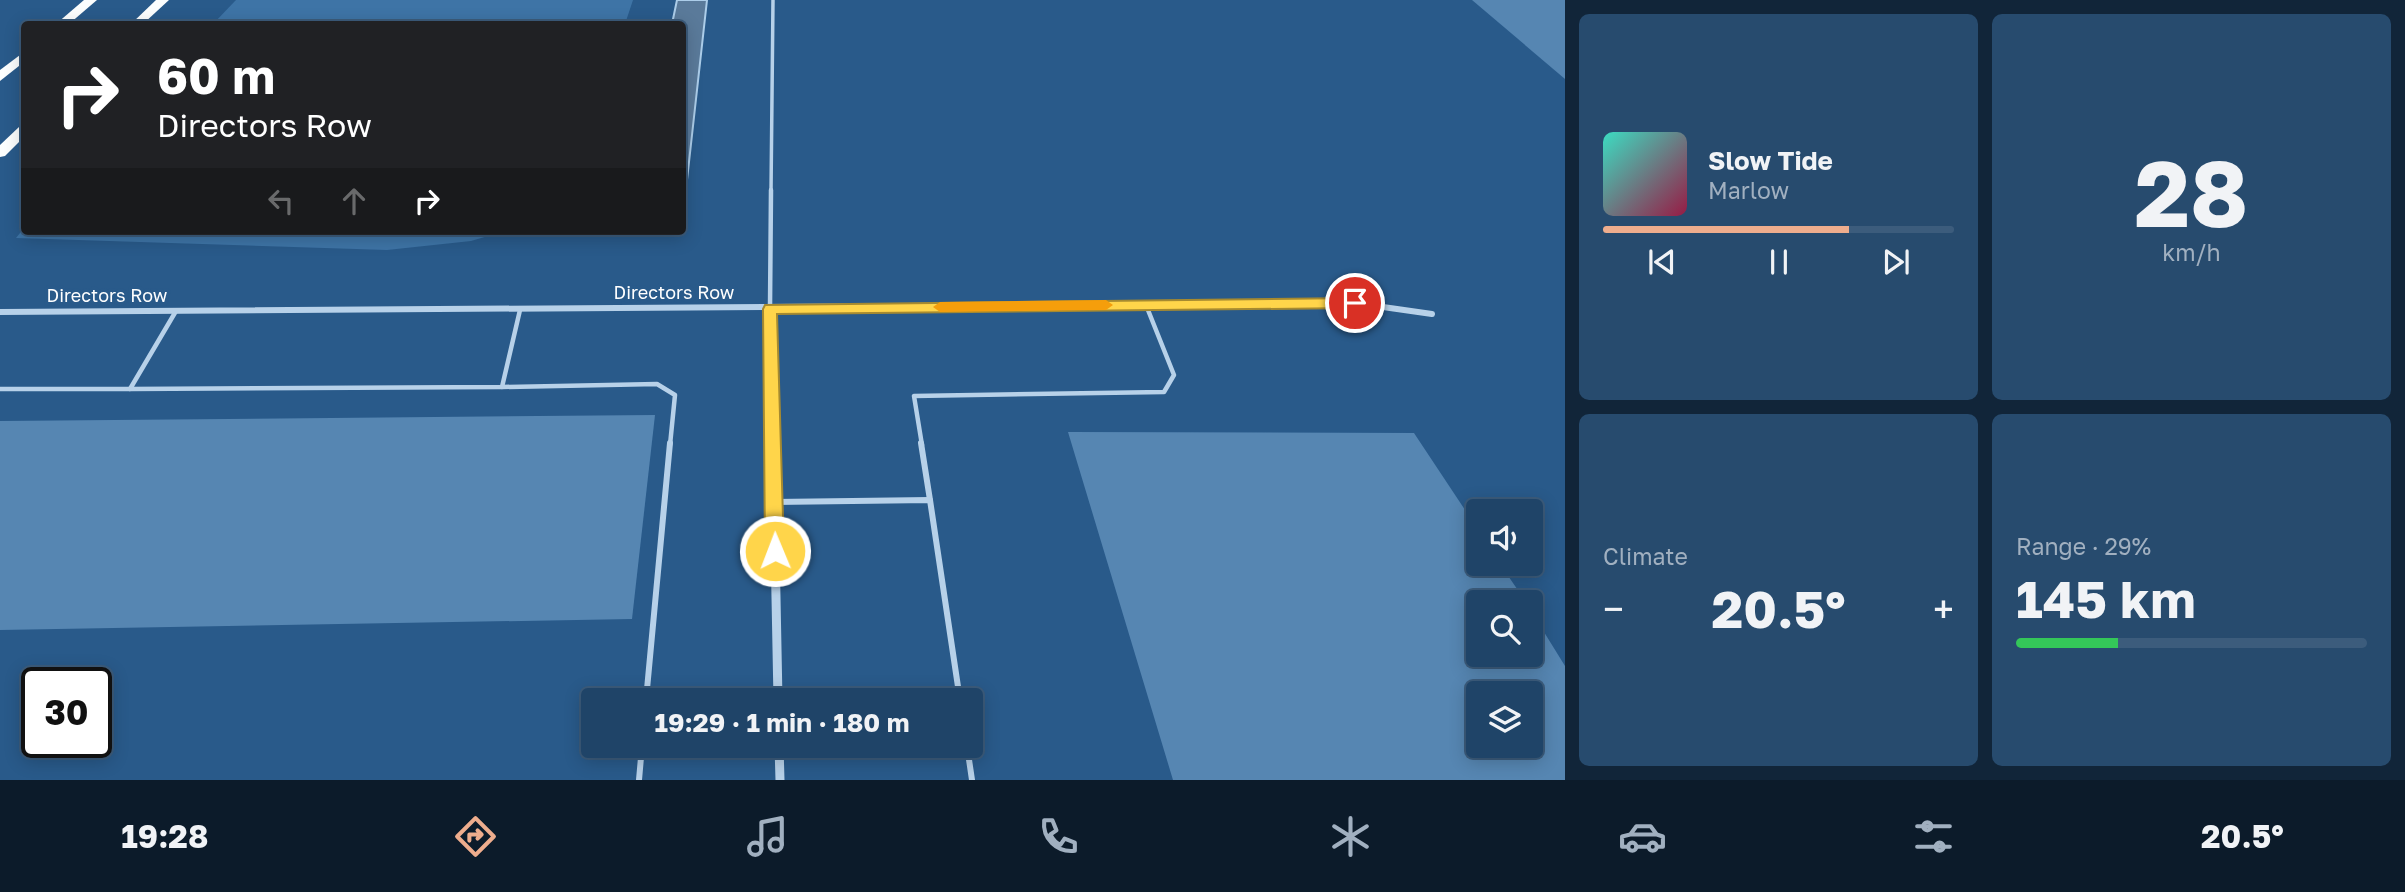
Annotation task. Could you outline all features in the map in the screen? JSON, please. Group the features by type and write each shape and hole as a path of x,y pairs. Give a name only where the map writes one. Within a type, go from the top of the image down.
{"highway":[{"path":"66,21 91,0"},
{"path":"140,21 163,0"},
{"path":"0,77 21,59"},
{"path":"0,153 21,133"}],"street":[{"name":"Directors Row","path":"0,312 770,309 1355,303 1432,314"},
{"path":"770,309 778,688"},
{"path":"779,758 780,780"}],"lane":[{"path":"770,309 773,0"},
{"path":"958,688 914,396 1164,392 1174,375 1146,305"},
{"path":"502,387 520,310"},
{"path":"130,389 176,311"},
{"path":"0,389 657,384 675,394 647,688"},
{"path":"774,502 930,500"},
{"path":"639,780 641,758"},
{"path":"969,758 972,780"}],"shaded area":[{"path":"236,0 633,0 626,21 216,21"},
{"path":"677,0 707,0 686,189 686,21 673,21"},
{"path":"21,232 21,235 491,235 471,241 387,250 16,238"}],"building":[{"path":"1472,0 1565,0 1565,79"},
{"path":"655,415 632,619 0,630 0,421"},
{"path":"1068,432 1414,433 1466,511 1466,576 1508,576 1518,590 1466,590 1466,667 1543,667 1543,630 1565,666 1565,780 1173,780"}],"slow traffic":[{"path":"940,307 1106,305"}],"route":[{"path":"775,551 770,309 1355,303"}]}
